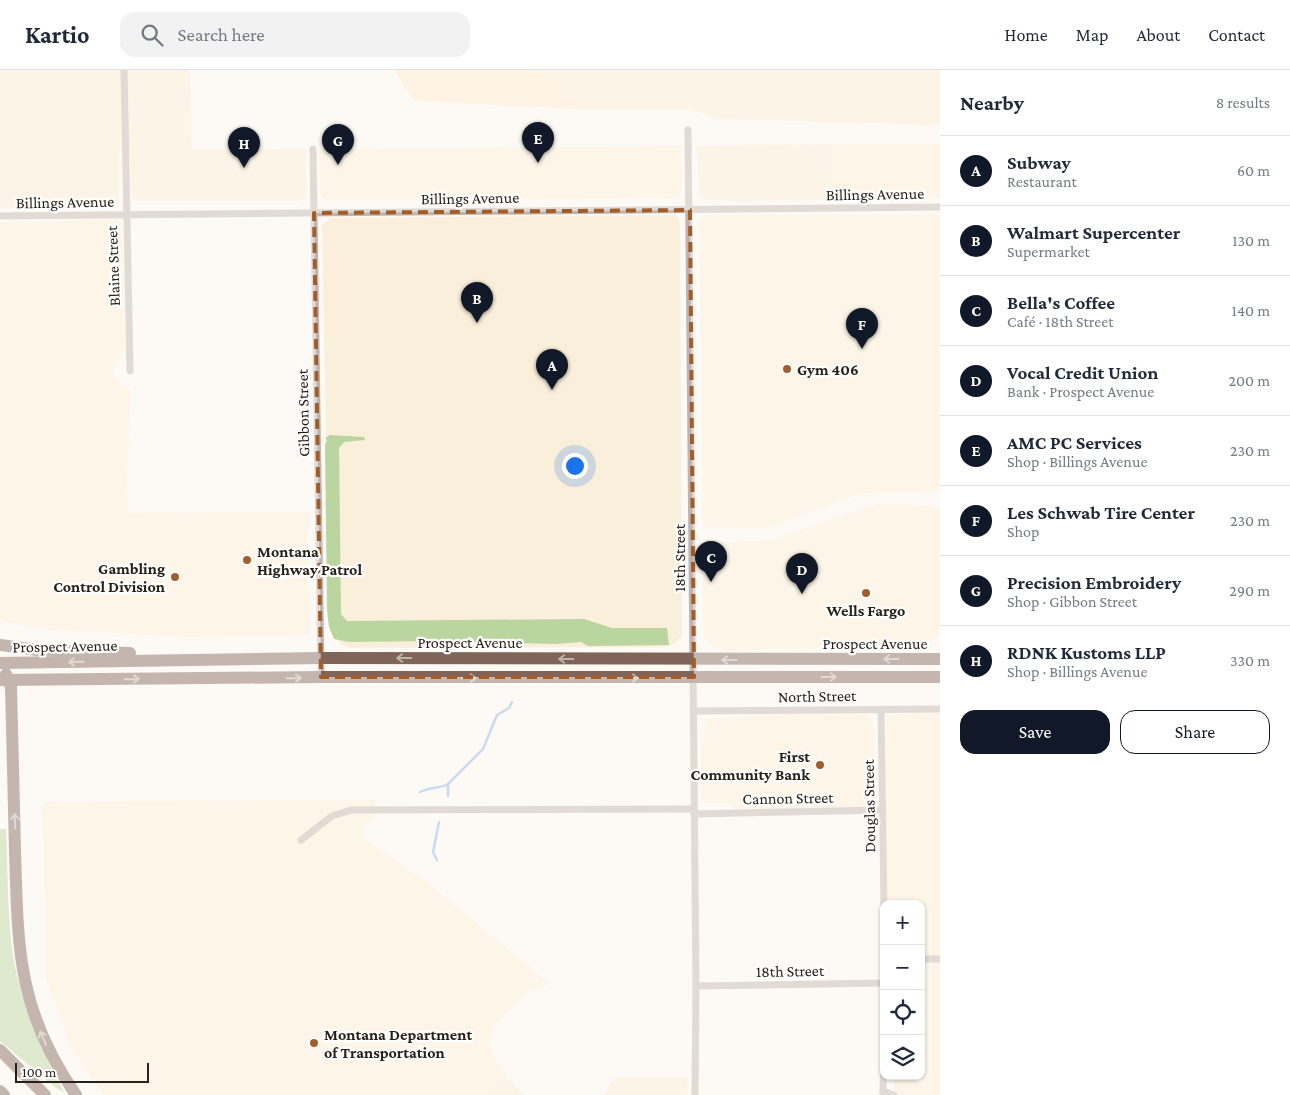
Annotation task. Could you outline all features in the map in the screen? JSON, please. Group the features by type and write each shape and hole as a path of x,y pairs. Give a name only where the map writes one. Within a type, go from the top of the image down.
{"highway":[{"path":"0,645 37,650 146,654 195,660"},
{"name":"Prospect Avenue","path":"0,663 321,658 940,659"},
{"path":"0,668 5,680 16,918 22,970 30,1003 42,1036 57,1066 76,1095"},
{"name":"Prospect Avenue","path":"5,680 321,677 940,677"},
{"path":"0,1050 45,1095"},
{"path":"0,1091 4,1095"}],"street":[{"name":"Blaine Street","path":"124,70 125,215 130,371"},
{"name":"18th Street","path":"688,130 694,677 695,1095"},
{"name":"Gibbon Street","path":"313,149 321,677"},
{"name":"Billings Avenue","path":"0,216 940,207"},
{"name":"Douglas Street","path":"882,709 884,900"},
{"name":"North Street","path":"694,711 940,709"},
{"name":"Cannon Street","path":"301,840 332,816 351,810 883,810"},
{"path":"925,959 940,959"},
{"name":"18th Street","path":"696,986 880,984"},
{"path":"884,1035 883,1093 894,1095"}],"highlighted area":[{"path":"690,210 694,677 321,677 314,213"}],"shaded area":[{"path":"0,70 190,70 192,150 306,149 306,195 301,201 136,201 131,195 130,151 119,150 119,207 0,208"},
{"path":"394,70 542,70 578,109 414,101"},
{"path":"542,70 940,70 940,125 716,119 690,109 578,109"},
{"path":"828,144 940,144 940,198 830,200"},
{"path":"828,144 830,200 742,201 704,199 699,196 697,146"},
{"path":"681,146 682,193 677,198 326,201 320,194 319,149"},
{"path":"676,215 680,222 682,636 675,643 667,647 350,648 342,645 331,633 330,622 322,227 325,222 331,218"},
{"path":"706,215 940,215 940,488 938,491 862,493 765,529 706,529 703,524 699,220"},
{"path":"122,219 125,348 113,367 114,375 122,387 131,390 127,476 128,513 310,511 307,544 310,635 190,637 52,630 5,622 0,619 0,222"},
{"path":"879,503 940,508 940,630 938,635 928,643 914,647 720,650 708,642 704,635 702,551 706,546 711,543 772,540"},
{"path":"861,713 868,715 873,721 876,798 866,809 734,810 730,803 705,803 701,798 701,754 706,719 763,715"},
{"path":"940,713 940,1095 894,1095 894,1080 925,1080 925,900 888,900 887,714"},
{"path":"375,799 375,818 362,827 362,837 423,879 550,984 526,992 494,1027 489,1040 490,1050 507,1078 489,1095 104,1095 85,1070 69,1042 46,979 43,802"},
{"path":"507,1078 524,1095 489,1095"},
{"path":"615,1078 688,1078 687,1095 603,1095"}],"green space":[{"path":"330,435 364,437 365,440 344,442 339,448 341,614 347,621 584,619 612,628 667,628 669,645 588,646 581,642 556,644 436,641 349,642 334,639 329,627 327,610 325,445 327,440 325,438"},
{"path":"0,829 6,829 10,933 19,985 31,1022 64,1092 56,1088 0,1041"}],"waterway":[{"path":"420,792 448,784 483,749 497,715 509,708 512,702"},
{"path":"448,784 448,796"},
{"path":"437,860 433,852 439,822"}],"place":[{"name":"AMC PC Services","path":"538,163"},
{"name":"Precision Embroidery","path":"338,165"},
{"name":"RDNK Kustoms LLP","path":"244,168"},
{"name":"Walmart Supercenter","path":"477,323"},
{"name":"Les Schwab Tire Center","path":"862,349"},
{"name":"Gym 406","path":"787,369"},
{"name":"Subway","path":"552,390"},
{"name":"Montana Highway Patrol","path":"247,560"},
{"name":"Gambling Control Division","path":"175,577"},
{"name":"Bella's Coffee","path":"711,582"},
{"name":"Wells Fargo","path":"866,593"},
{"name":"Vocal Credit Union","path":"802,594"},
{"name":"First Community Bank","path":"820,765"},
{"name":"Montana Department of Transportation","path":"314,1043"}]}
